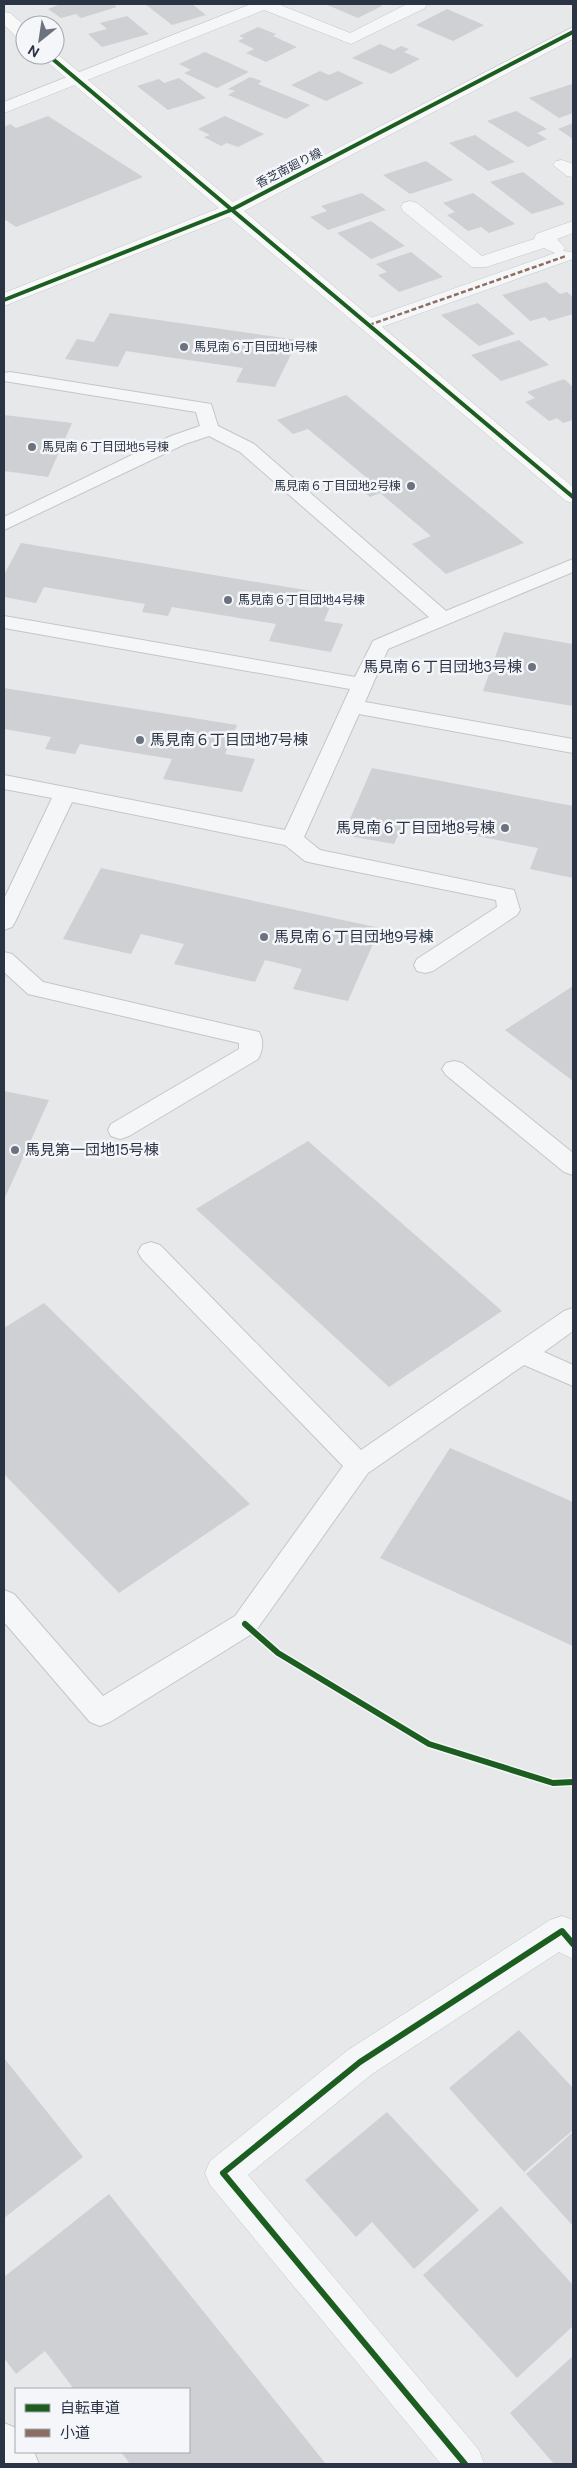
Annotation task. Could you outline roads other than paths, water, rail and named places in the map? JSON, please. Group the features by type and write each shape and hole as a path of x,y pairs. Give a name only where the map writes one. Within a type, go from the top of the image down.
{"street":[{"path":"4,108 57,89 75,78 265,4 350,39 420,4"},
{"path":"4,17 15,26"},
{"name":"香芝南廻り線","path":"4,300 231,210 573,32"},
{"path":"60,65 573,497"},
{"path":"410,207 479,263 547,241"},
{"path":"570,259 543,238 573,227"},
{"path":"369,326 570,259"},
{"path":"465,2464 224,2173 369,2056 562,1931 573,1944"}],"lane":[{"path":"10,376 204,408 210,429"},
{"path":"4,524 178,440 210,429 247,448 442,618"},
{"path":"292,839 380,645 573,565"},
{"path":"4,622 362,685"},
{"path":"352,706 573,746"},
{"path":"4,782 292,839 313,856 506,895 509,910 424,965"},
{"path":"4,922 66,794"},
{"path":"4,960 36,988 251,1038 250,1053 120,1130"},
{"path":"454,1069 573,1166"},
{"path":"151,1252 359,1465"},
{"path":"4,1602 100,1713 245,1624 359,1465 573,1318"},
{"path":"521,1353 573,1376"},
{"path":"4,2440 22,2464"}],"place":[{"name":"馬見南６丁目団地1号棟","path":"184,347"},
{"name":"馬見南６丁目団地5号棟","path":"32,447"},
{"name":"馬見南６丁目団地2号棟","path":"411,486"},
{"name":"馬見南６丁目団地4号棟","path":"228,600"},
{"name":"馬見南６丁目団地3号棟","path":"532,667"},
{"name":"馬見南６丁目団地7号棟","path":"140,740"},
{"name":"馬見南６丁目団地8号棟","path":"505,828"},
{"name":"馬見南６丁目団地9号棟","path":"264,937"},
{"name":"馬見第一団地15号棟","path":"15,1150"}]}
